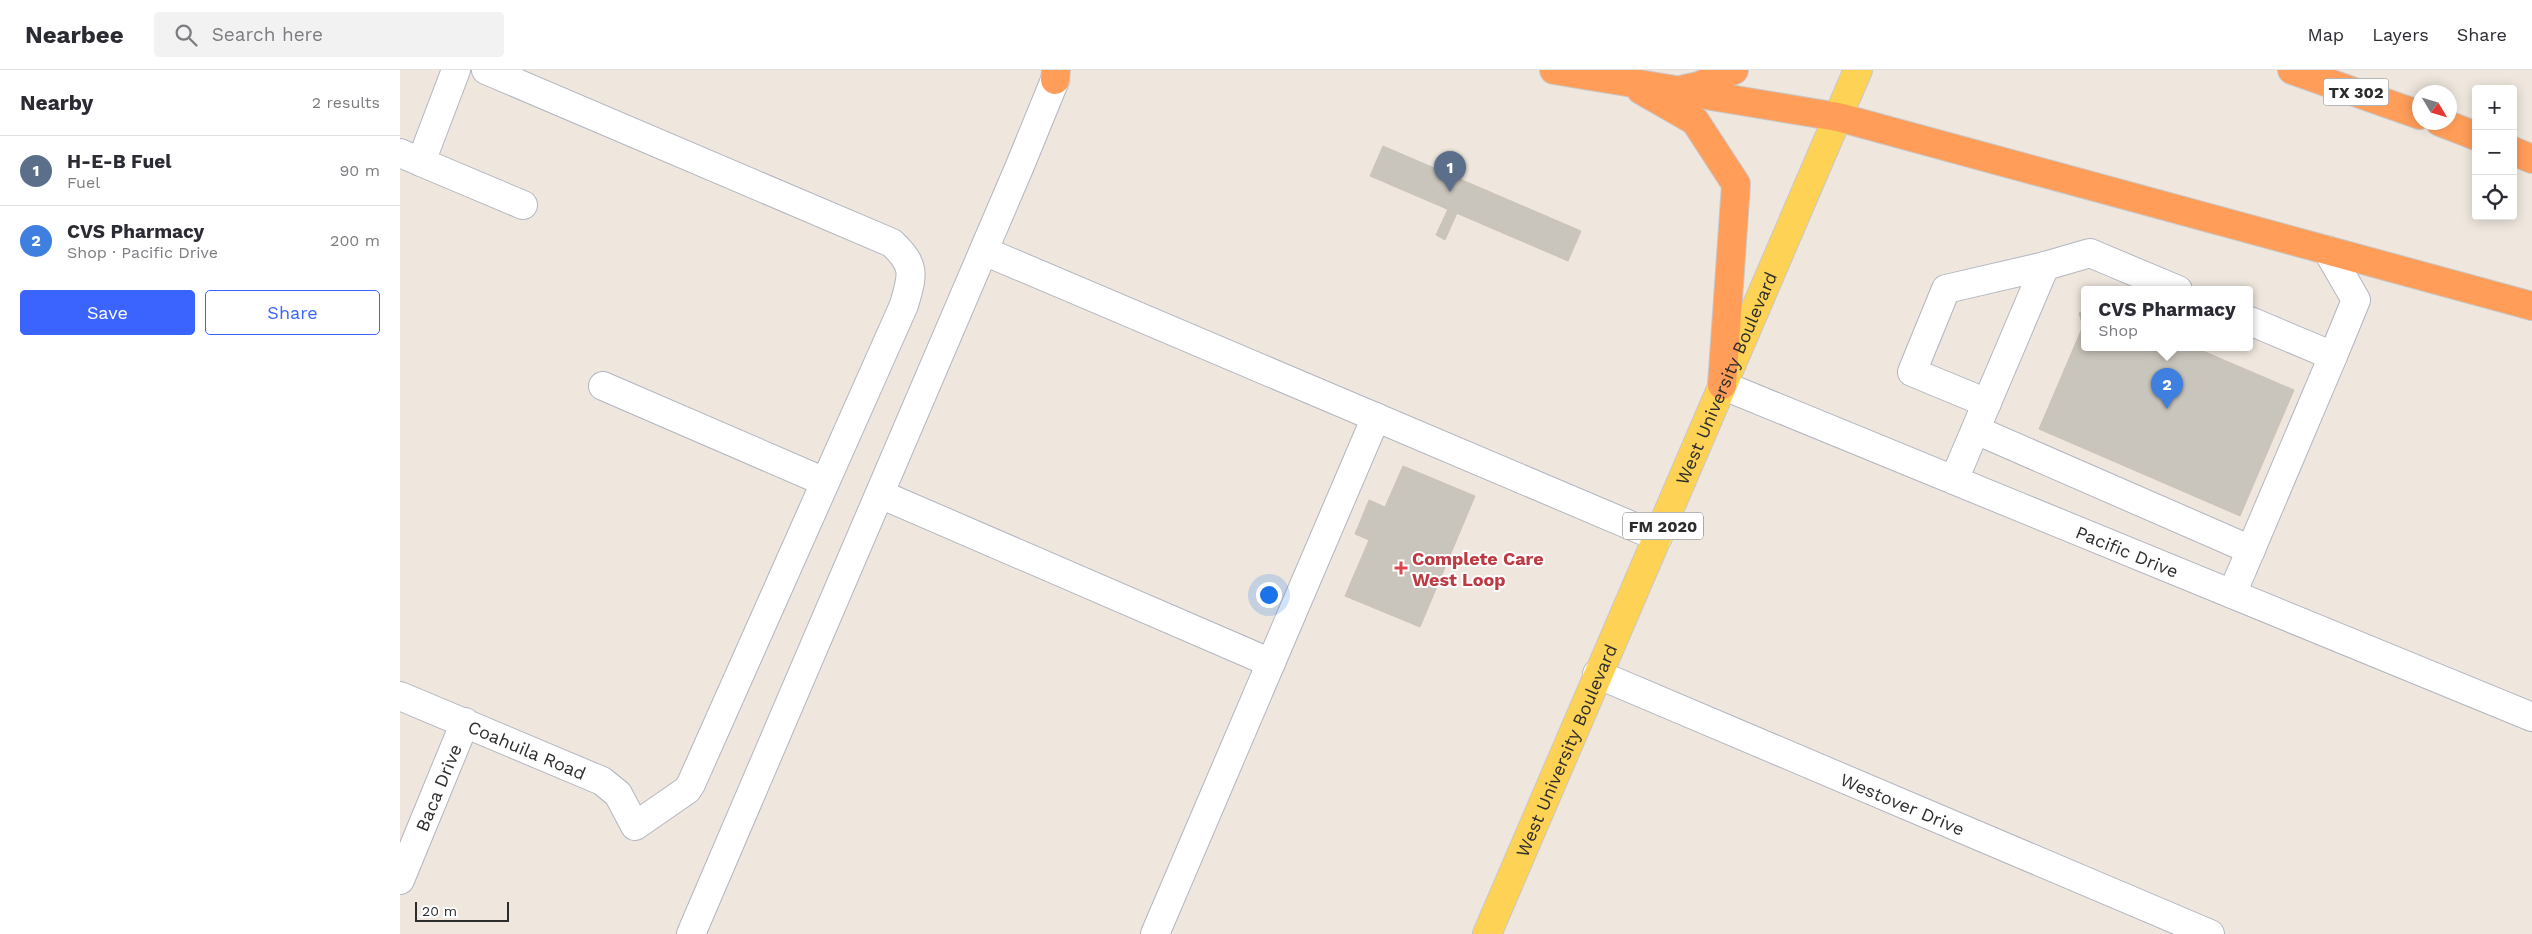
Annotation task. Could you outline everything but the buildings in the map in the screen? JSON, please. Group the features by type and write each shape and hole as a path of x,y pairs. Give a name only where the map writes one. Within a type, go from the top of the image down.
{"highway":[{"path":"1554,70 1838,117 2532,306"},
{"path":"1678,90 1699,86 1734,70"},
{"name":"TX 302","path":"2292,70 2412,112"},
{"path":"1627,82 1695,121 1736,184 1722,385"},
{"path":"2457,129 2472,134"},
{"path":"2517,153 2532,159"}],"main road":[{"name":"West University Boulevard","path":"1487,934 1597,674 1658,538 1858,70"}],"street":[{"path":"456,70 411,158 523,205"},
{"path":"486,70 892,243 907,258 911,279 904,305 825,482 603,386"},
{"path":"691,934 984,251 1055,75"},
{"path":"2232,594 2356,300 2327,250"},
{"path":"984,251 1658,538"},
{"path":"1987,403 1912,372 1946,289 2045,266 2090,253 2168,286"},
{"path":"1954,480 2045,266"},
{"path":"2253,322 2333,356"},
{"name":"Pacific Drive","path":"1722,385 2532,717"},
{"path":"1155,934 1376,417"},
{"path":"1976,430 2251,550"},
{"name":"Coahuila Road","path":"400,696 602,781 618,794 635,826 687,790 691,784 825,482"},
{"path":"880,494 1271,663"},
{"name":"Westover Drive","path":"1597,674 2210,934"},
{"name":"Baca Drive","path":"400,880 465,722"}],"place":[{"name":"H-E-B Fuel","path":"1450,192"},
{"name":"CVS Pharmacy","path":"2167,409"},
{"name":"Complete Care West Loop","path":"1401,568"}]}
